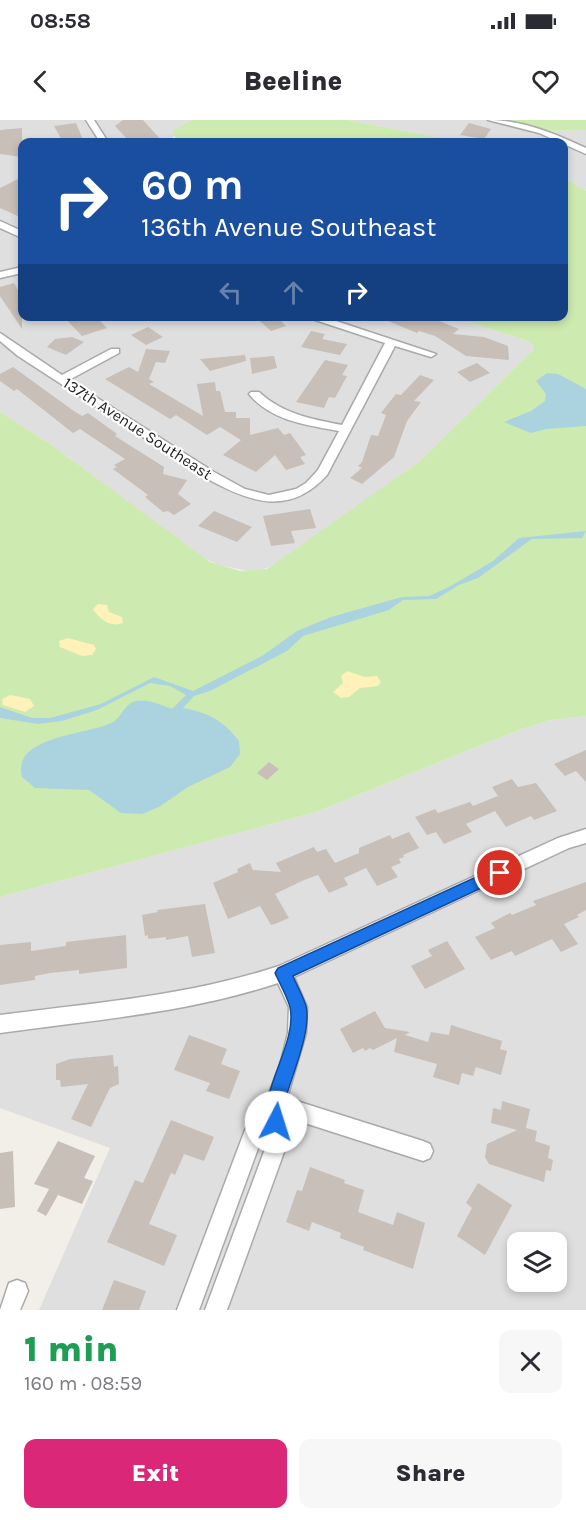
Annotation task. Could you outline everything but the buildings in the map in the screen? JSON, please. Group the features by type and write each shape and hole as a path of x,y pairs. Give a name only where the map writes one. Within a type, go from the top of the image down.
{"street":[{"path":"90,120 101,138"},
{"path":"492,120 542,131 557,138"},
{"path":"568,143 586,151"},
{"path":"0,224 18,233"},
{"path":"0,275 18,271"},
{"path":"324,321 431,354"},
{"name":"137th Avenue Southeast","path":"0,336 62,380 226,484 257,497 285,497 300,492 323,472 346,429"},
{"path":"255,394 266,406 278,413 346,429 392,343"},
{"path":"62,380 115,351"},
{"path":"0,1024 180,1000 243,988 284,973 564,843 586,836"},
{"path":"188,1310 252,1137 275,1104 289,1065 298,1020 298,1007 284,973"},
{"path":"275,1104 423,1151"},
{"path":"216,1310 278,1141 275,1104"}],"shaded area":[{"path":"0,120 192,120 174,138 18,138 18,321 466,321 528,341 534,346 534,349 420,461 275,565 255,572 218,565 202,557 49,443 0,412"},
{"path":"347,120 492,120 542,131 586,130 586,191 568,180 568,138 442,138"},
{"path":"586,716 586,1310 39,1310 110,1148 0,1108 0,897 316,812 516,731 551,720"}],"green space":[{"path":"192,120 347,120 442,138 176,138 173,131"},
{"path":"492,120 586,120 586,130 542,131"},
{"path":"568,180 586,191 586,716 551,720 516,731 316,812 0,897 0,412 49,443 210,562 240,571 267,569 420,461 534,349 528,341 466,321 568,321"}],"sand":[{"path":"98,604 107,605 109,612 122,617 123,623 114,624 102,619 93,609"},
{"path":"68,638 94,645 96,649 92,655 82,656 60,647 59,641"},
{"path":"347,671 365,677 377,676 381,682 378,686 360,688 349,697 341,698 333,692 343,683 341,676"},
{"path":"10,695 30,699 34,706 25,712 3,705 2,699"}],"water":[{"path":"547,373 558,374 586,389 586,426 546,429 531,433 504,422 531,411 545,401 546,394 536,381"},
{"path":"586,531 582,538 532,539 478,578 459,585 436,599 403,600 389,610 303,636 287,651 210,691 194,696 183,708 208,715 221,723 239,741 240,754 230,767 188,787 159,807 142,814 121,813 89,790 35,788 22,777 22,763 28,753 40,745 113,722 136,701 150,702 172,709 186,695 170,686 150,683 97,710 62,721 38,724 0,718 0,707 32,718 50,718 101,704 154,677 193,691 262,656 297,631 331,617 402,597 429,596 449,587 493,561 519,538"}],"route":[{"path":"276,1122 275,1104 289,1065 298,1020 298,1007 284,973 500,873"}]}
